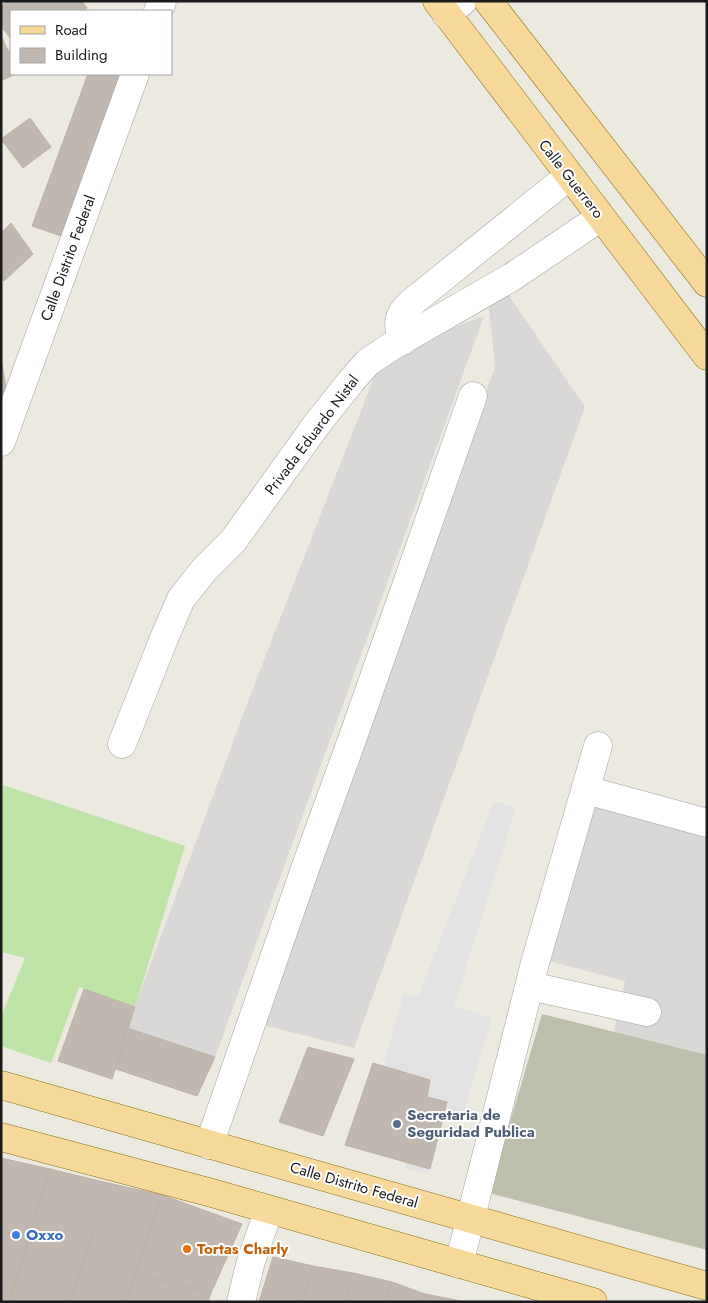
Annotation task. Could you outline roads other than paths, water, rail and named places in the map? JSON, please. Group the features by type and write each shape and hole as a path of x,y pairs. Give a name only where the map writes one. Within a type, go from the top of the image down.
{"main road":[{"path":"488,1 707,283"},
{"name":"Calle Guerrero","path":"449,5 569,176 707,356"},
{"name":"Calle Distrito Federal","path":"1,1085 707,1286"},
{"path":"1,1137 212,1193 460,1264 539,1295 593,1302"}],"street":[{"name":"Calle Distrito Federal","path":"1,442 135,75"},
{"path":"402,341 398,321 401,312 410,302 569,176"},
{"name":"Privada Eduardo Nistal","path":"122,744 181,599 204,570 233,541 316,424 368,362 512,277 601,217"},
{"path":"209,1145 473,396"},
{"path":"460,1264 530,986 598,746"},
{"path":"586,790 707,823"},
{"path":"530,986 647,1012"},
{"path":"241,1302 269,1210"}],"place":[{"name":"Secretaria de Seguridad Publica","path":"397,1124"},
{"name":"Oxxo","path":"16,1235"},
{"name":"Tortas Charly","path":"187,1249"}]}
